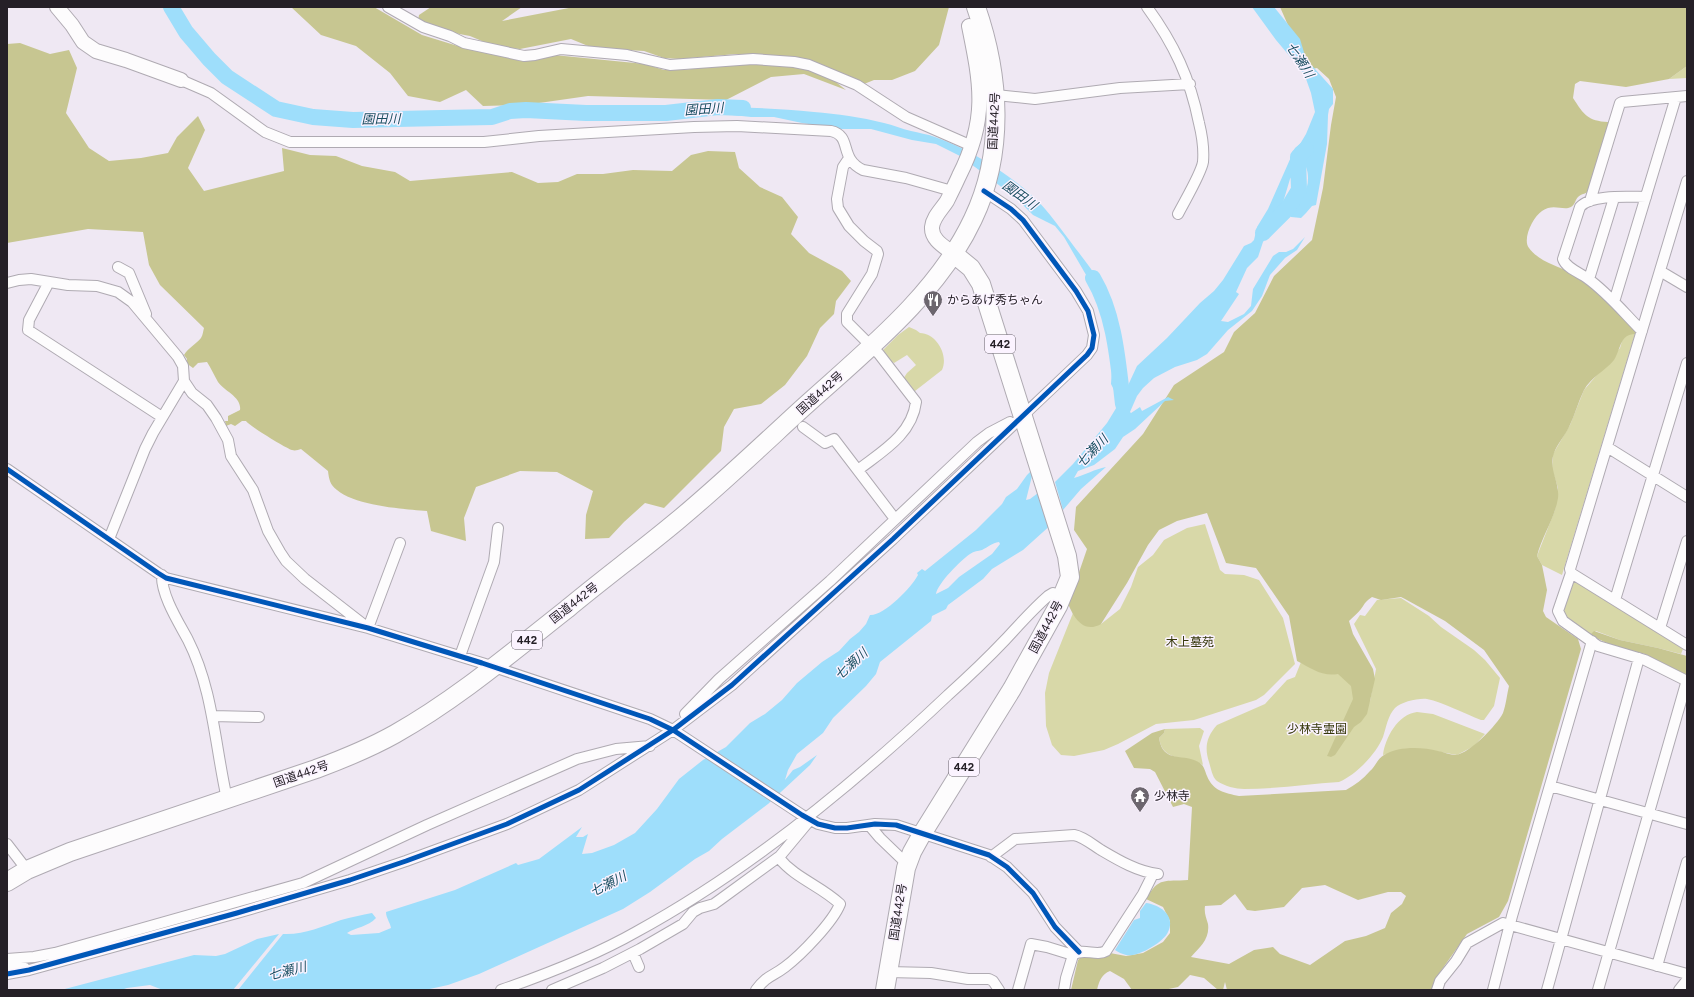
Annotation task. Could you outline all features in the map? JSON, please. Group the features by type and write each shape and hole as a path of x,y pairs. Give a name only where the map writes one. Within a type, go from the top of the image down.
{"highway":[{"name":"国道442号","path":"7,882 27,870 70,852 316,769 376,744 432,711 493,667 683,516 871,345 922,295 954,254 973,220 985,188 996,124 996,95 989,53 976,7"},
{"name":"国道442号","path":"885,990 907,864 922,834 1012,690 1063,596 1070,577 1067,556 979,280 971,268 954,254"}],"street":[{"path":"57,7 72,25 83,42 90,48 181,80 215,95 266,132 290,142 484,142 582,133 737,126 835,132 842,137 849,158 854,165 863,170 914,180 952,191"},
{"path":"388,7 423,27 450,36 464,43 524,56 561,49 627,56 670,65 753,59 780,60 809,65 857,85 906,117 972,146"},
{"path":"1147,7 1169,39 1190,84 1201,131 1203,162 1178,214"},
{"path":"954,254 939,243 932,230 935,218 952,191 972,146 977,124 980,97 976,62 969,26"},
{"path":"996,95 1035,99 1120,88 1190,84"},
{"path":"1590,201 1620,103 1687,96"},
{"path":"1614,302 1676,97"},
{"path":"849,158 843,167 837,199 838,208 849,226 877,251 878,254 872,274 847,314 848,322 871,345 916,402 910,421 900,436 892,445 858,470"},
{"path":"1598,990 1687,681 1657,665 1639,658 1605,649 1563,621 1558,611 1571,573 1570,569 1687,181"},
{"path":"7,974 29,970 293,898 406,862 507,824 557,802 651,746 677,733 774,648 893,539 1087,355 1092,348 1094,335 1091,319 1084,304 1042,244 1023,220 985,188"},
{"path":"1642,331 1589,279 1565,264 1563,259 1580,207 1583,204 1601,198 1646,197"},
{"path":"1589,279 1614,198"},
{"path":"118,267 129,273 151,325"},
{"path":"1660,271 1687,287"},
{"path":"7,283 27,279 74,285 97,286 114,290 132,302 178,357 183,366 184,381 192,393 207,405 216,418 228,440 232,456 254,494 268,530 286,561 305,579 368,628"},
{"path":"49,282 29,320 28,330 162,417"},
{"path":"1615,600 1687,363"},
{"path":"109,539 145,450 162,417 184,381"},
{"path":"677,733 688,710 718,679 830,581 977,442 989,433 1022,416"},
{"path":"803,427 822,442 828,442 834,439 896,519"},
{"path":"1607,447 1687,497"},
{"path":"7,469 162,575 174,580 368,628 460,656 650,719 677,733 822,826 847,828 869,825 896,825 991,857 1007,867 1033,893 1055,927 1076,954"},
{"path":"460,656 494,562 498,528"},
{"path":"1660,628 1687,541"},
{"path":"368,628 400,542"},
{"path":"1571,573 1687,645"},
{"path":"162,575 162,583 168,602 199,664 212,716 226,799"},
{"path":"501,990 554,970 621,940 650,925 716,883 771,845 866,769 919,722 990,655 1048,596 1053,593 1063,596"},
{"path":"1493,990 1510,925 1592,641"},
{"path":"1547,990 1639,658"},
{"path":"212,716 259,717"},
{"path":"7,959 39,957 55,953 304,883 568,763 599,753 630,747 651,746"},
{"path":"1550,786 1687,824"},
{"path":"552,990 633,953 683,924 692,913 700,908 714,904 779,858 806,817"},
{"path":"869,825 907,864"},
{"path":"991,857 1015,839 1074,836 1080,837 1117,859 1156,874 1106,951 1098,954 1076,954 1031,944 1018,990"},
{"path":"7,844 27,870"},
{"path":"756,990 764,979 785,967 810,943 835,914 840,904 828,894 793,871 779,858"},
{"path":"1657,966 1687,862"},
{"path":"1437,990 1440,981 1456,961 1467,943 1503,923 1687,974"},
{"path":"633,953 639,967"},
{"path":"1064,990 1066,978 1076,954"},
{"path":"7,966 20,967 29,970"},
{"path":"888,972 930,973 968,979 989,979 993,981 999,990"},
{"path":"1679,990 1687,980"}],"green space":[{"path":"1687,66 1687,78 1669,79"},
{"path":"909,327 920,333 926,334 936,341 940,346 944,358 942,370 915,391 910,391 903,379 916,365 907,355 894,363 883,350 898,335"},
{"path":"1628,334 1635,334 1562,575 1542,565 1537,556 1555,510 1558,488 1552,469 1553,454 1570,425 1584,390 1620,348 1623,338"},
{"name":"木上墓苑","path":"1205,524 1220,570 1225,574 1244,575 1259,580 1283,618 1295,664 1264,695 1256,700 1194,720 1156,724 1104,750 1074,756 1061,755 1052,745 1046,726 1045,693 1049,673 1073,613 1088,624 1101,624 1120,609 1131,587 1138,567 1153,555 1164,540 1187,528"},
{"path":"1577,582 1683,649 1681,654 1620,640 1596,631 1590,635 1565,619 1564,611 1571,584"},
{"name":"少林寺霊園","path":"1401,598 1429,616 1441,627 1474,650 1485,660 1500,678 1494,706 1484,720 1447,705 1427,699 1405,702 1395,708 1391,714 1383,737 1376,750 1359,769 1339,782 1244,789 1227,786 1215,779 1207,757 1207,742 1211,733 1217,725 1265,704 1287,680 1295,677 1301,662 1348,669 1360,696 1370,701 1376,669 1354,624 1360,615 1365,616 1377,600"},
{"path":"1417,712 1433,714 1485,734 1474,746 1457,755 1424,749 1401,750 1383,755 1386,741 1398,722 1404,717"},
{"path":"1200,728 1204,731 1199,746 1203,765 1170,755 1165,752 1161,746 1159,738 1164,733 1165,729"}],"shaded area":[{"path":"291,7 374,7 422,35 461,47 521,61 541,59 554,55 645,64 664,70 683,70 753,62 766,56 736,54 679,59 664,58 644,51 593,48 571,39 520,49 496,47 470,36 449,32 418,21 419,15 431,7 522,7 502,21 574,7 949,7 939,45 915,71 892,80 874,80 864,84 827,75 846,90 804,74 771,77 726,100 588,96 525,105 483,106 466,90 440,102 408,96 390,73 356,46 321,35"},
{"path":"1280,7 1687,7 1687,66 1669,79 1626,87 1580,81 1575,84 1573,98 1580,109 1591,118 1608,122 1610,129 1591,191 1579,196 1571,207 1554,207 1542,211 1532,223 1527,239 1527,244 1533,253 1538,257 1573,274 1591,286 1636,332 1635,334 1624,339 1614,360 1587,385 1569,427 1554,453 1552,465 1558,498 1554,513 1537,556 1542,565 1547,590 1543,611 1546,617 1578,639 1581,649 1508,901 1499,917 1467,934 1438,975 1433,990 1227,990 1225,982 1223,990 1218,990 1204,978 1190,975 1178,987 1164,990 1132,990 1124,979 1110,971 1101,978 1097,990 1071,990 1078,960 1083,955 1110,953 1126,956 1143,953 1163,942 1170,933 1170,921 1163,907 1146,899 1159,883 1188,880 1192,807 1184,804 1173,807 1155,772 1150,769 1134,768 1125,751 1152,733 1165,729 1164,733 1159,738 1161,746 1165,752 1170,755 1188,758 1200,763 1213,785 1229,794 1239,796 1346,790 1362,779 1380,758 1390,752 1418,748 1454,755 1462,753 1475,744 1489,731 1500,718 1505,707 1509,686 1484,650 1445,621 1401,597 1381,600 1372,597 1349,621 1353,634 1373,669 1375,679 1367,714 1361,722 1354,727 1335,755 1331,757 1327,756 1353,699 1351,686 1338,674 1332,675 1322,673 1297,661 1289,616 1256,568 1226,563 1207,513 1177,521 1159,530 1148,545 1127,583 1101,624 1094,627 1087,627 1077,620 1065,595 1075,584 1087,549 1074,530 1076,507 1143,434 1174,385 1224,352 1234,332 1255,313 1274,276 1312,240 1323,188 1336,97 1329,79 1317,68 1312,69 1305,64","holes":["1325,885 1358,900 1388,892 1401,892 1406,896 1402,904 1391,913 1385,928 1366,936 1345,941 1310,965 1280,954 1273,947 1254,950 1229,964 1191,957 1206,938 1208,924 1205,906 1221,905 1235,894 1247,910 1255,911 1284,907 1302,888"]},
{"path":"20,43 50,54 69,50 77,68 66,113 89,148 109,161 141,158 168,153 177,137 198,116 205,130 188,168 204,191 284,171 282,148 310,155 336,156 362,166 395,172 410,181 512,172 538,183 558,182 577,174 603,174 633,170 672,171 691,155 708,151 735,152 739,168 760,187 782,197 798,217 791,234 809,253 842,271 851,281 836,301 834,314 820,328 807,356 785,385 761,404 734,409 724,427 721,451 664,508 645,503 609,538 585,539 586,515 593,491 557,472 520,471 476,487 464,518 466,541 431,531 427,511 380,506 356,500 337,490 331,484 328,471 301,449 289,449 260,432 246,421 242,421 235,426 231,424 226,426 225,421 228,421 228,416 240,410 240,405 236,398 218,382 207,362 198,363 193,368 186,363 187,359 184,355 201,338 204,328 160,285 149,265 143,232 88,229 7,243 7,44"},
{"path":"1594,631 1620,640 1687,656 1687,675 1645,654 1613,646 1590,635"}],"water":[{"path":"1252,7 1274,7 1300,39 1306,59 1333,89 1333,104 1329,109 1327,144 1316,205 1312,206 1301,218 1291,217 1290,212 1303,198 1306,192 1308,179 1306,167 1297,168 1290,179 1281,209 1274,225 1263,242 1258,257 1247,268 1236,292 1239,294 1221,321 1228,322 1244,314 1251,306 1253,289 1273,256 1279,252 1286,252 1293,249 1305,237 1297,250 1285,258 1270,275 1262,296 1252,311 1228,330 1207,354 1197,360 1175,367 1154,378 1143,388 1137,396 1130,412 1131,413 1140,407 1142,411 1168,397 1174,400 1165,401 1135,429 1123,437 1115,449 1094,465 1078,471 1074,478 1106,467 1081,489 1063,510 1055,482 1073,464 1107,423 1118,405 1119,400 1111,384 1114,358 1113,342 1110,332 1089,280 1064,237 1055,226 1033,215 1016,198 960,156 936,144 912,140 871,129 841,129 774,117 751,117 695,111 666,113 684,110 758,108 795,110 849,116 875,121 932,136 959,147 995,167 1018,183 1034,197 1055,221 1097,278 1103,292 1103,310 1115,330 1119,341 1120,353 1116,378 1117,384 1124,394 1137,366 1214,291 1223,280 1244,246 1254,240 1257,227 1268,209 1295,148 1300,144 1306,134 1315,112 1311,93 1305,76"},
{"path":"1034,468 1026,500 1030,499 1042,490 1053,523 1023,550 992,569 983,579 948,605 946,609 932,616 931,621 880,662 876,674 866,686 833,718 823,733 797,754 788,770 785,780 793,770 817,755 810,765 768,804 722,839 709,851 695,859 650,892 623,909 479,974 448,985 425,990 238,990 283,934 305,932 345,919 372,913 376,918 373,921 347,933 351,935 379,933 391,928 386,912 455,890 516,863 518,865 539,859 582,827 576,837 583,837 588,834 582,854 592,853 614,845 635,833 657,809 679,779 703,760 726,747 750,723 765,714 782,700 797,683 822,662 839,651 866,624 870,615 882,611 897,600 910,587 918,575 917,573 922,569 925,571 976,530 1002,504 1006,497 1017,489","holes":["999,542 1000,544 992,554 959,577 948,588 936,594 945,578 966,557 973,552 982,550 994,543"]},
{"path":"1146,903 1156,906 1165,912 1170,921 1168,932 1156,944 1143,952 1131,955 1120,953 1115,950 1134,920 1140,918 1140,911"},
{"path":"279,934 233,990 163,990 150,985 121,990 61,990 194,955 216,956 225,954 257,939"}],"waterway":[{"name":"園田川","path":"171,7 186,32 227,77 276,109 313,117 353,120 492,117 510,111 526,110 586,113 666,113 718,107 743,108"},
{"name":"七瀬川","path":"1263,233 1288,208 1299,190 1298,157 1306,149"},
{"name":"園田川","path":"1093,278 1100,292 1111,323 1117,355 1123,404"}],"cycle path":[{"path":"7,974 29,970 237,913 350,880 507,824 579,790 673,730 732,685 893,539 1087,355 1092,348 1094,335 1088,311 1076,291 1023,220 1011,209 984,191"},
{"path":"7,469 166,578 368,628 482,663 650,719 673,730 818,824 835,828 875,824 896,825 989,855 1007,867 1033,893 1055,927 1079,952"}],"place":[{"name":"からあげ秀ちゃん","path":"933,317"},
{"name":"少林寺","path":"1140,813"}]}
